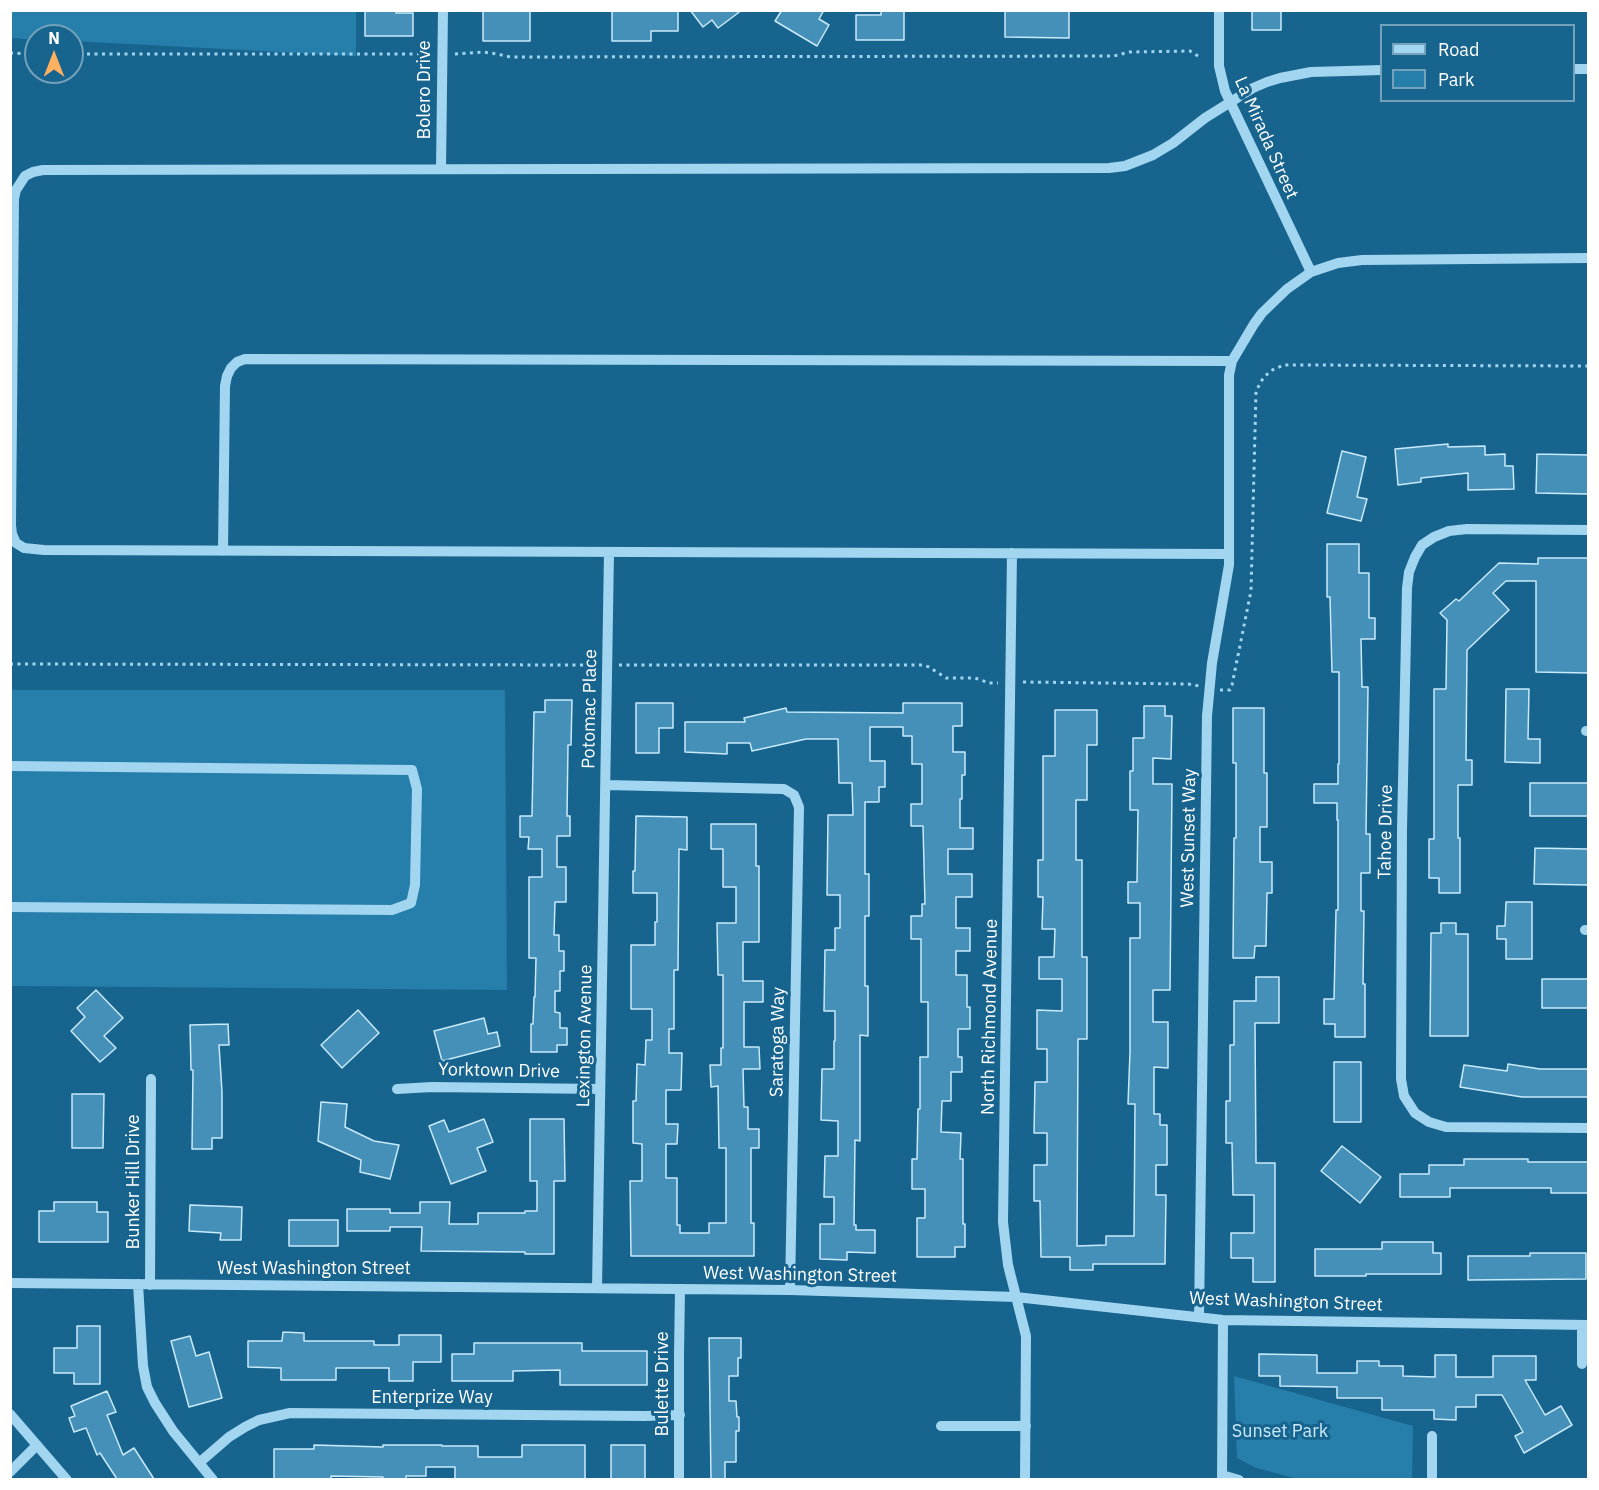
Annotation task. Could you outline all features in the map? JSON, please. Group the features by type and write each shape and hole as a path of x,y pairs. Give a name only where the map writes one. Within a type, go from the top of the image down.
{"street":[{"name":"Bolero Drive","path":"441,169 442,10"},
{"name":"La Mirada Street","path":"1219,10 1219,66 1229,103 1311,273"},
{"path":"1228,554 223,551 24,548 19,546 14,538 11,525 14,199 16,190 24,176 43,170 1109,168 1125,166 1153,155 1173,143 1205,118 1253,88 1267,82 1286,76 1329,70 1380,70"},
{"path":"223,551 225,386 231,368 237,362 245,359 1232,361 1262,313 1287,289 1326,266 1349,261 1588,258"},
{"name":"West Sunset Way","path":"1199,1317 1209,688 1226,584 1229,375 1232,361"},
{"name":"Tahoe Drive","path":"1588,530 1467,529 1449,531 1422,545 1409,572 1402,830 1401,1079 1404,1096 1414,1113 1429,1122 1446,1127 1588,1128"},
{"name":"Potomac Place","path":"609,552 606,785 784,789 794,795"},
{"name":"North Richmond Avenue","path":"1012,553 1004,1222 1008,1265 1026,1336 1025,1479"},
{"path":"10,766 412,770 417,789 415,885 411,903 392,910 10,906"},
{"name":"Lexington Avenue","path":"597,1288 606,785"},
{"name":"Saratoga Way","path":"790,1290 799,807 794,795"},
{"name":"Bunker Hill Drive","path":"151,1079 143,1366 147,1387 172,1431 213,1479"},
{"name":"Yorktown Drive","path":"397,1089 432,1087 600,1089"},
{"name":"West Washington Street","path":"10,1283 790,1290 1016,1297 1223,1320 1585,1325"},
{"name":"Bulette Drive","path":"679,1479 680,1289"},
{"path":"1223,1320 1222,1477 1239,1479"},
{"path":"1582,1364 1585,1325"},
{"name":"Enterprize Way","path":"199,1463 229,1437 245,1427 259,1420 290,1413 632,1416 680,1414"},
{"path":"10,1414 67,1479"},
{"path":"941,1426 1026,1426"},
{"path":"1432,1436 1432,1479"},
{"path":"10,1472 38,1445"}],"path":[{"path":"458,54 483,52 510,57 1114,56 1129,52 1190,51 1198,56"},
{"path":"84,54 427,54"},
{"path":"10,664 923,665 946,678 975,678 989,683 1188,684 1224,691 1230,690 1252,580 1256,391 1270,371 1284,365 1588,366"}],"green space":[{"path":"10,11 356,11 356,56 84,42 84,24 24,24 24,39 11,38"},
{"path":"11,690 505,690 507,990 11,986"},
{"name":"Sunset Park","path":"1234,1376 1413,1426 1412,1479 1298,1479 1256,1468 1237,1458"}],"building":[{"path":"365,10 396,10 396,13 413,13 413,36 365,36"},
{"path":"483,10 530,10 530,41 483,41"},
{"path":"612,10 678,10 678,31 651,31 651,41 612,41"},
{"path":"690,10 742,10 718,28 712,20 703,27"},
{"path":"782,10 824,10 819,19 829,25 817,46 775,21"},
{"path":"881,10 904,10 904,40 856,40 856,15 881,15"},
{"path":"1005,10 1069,10 1069,38 1005,37"},
{"path":"1252,10 1281,10 1281,30 1252,30"},
{"path":"1448,444 1448,447 1485,446 1485,455 1505,454 1505,466 1513,466 1514,489 1468,490 1468,473 1421,478 1421,482 1398,485 1395,449"},
{"path":"1342,451 1366,457 1357,497 1367,499 1361,521 1327,513"},
{"path":"1537,454 1588,455 1588,494 1536,493"},
{"path":"1327,544 1359,544 1359,573 1369,573 1369,618 1375,618 1375,639 1361,639 1362,687 1368,687 1366,834 1370,834 1370,873 1361,873 1361,911 1364,911 1365,1037 1335,1037 1335,1024 1324,1024 1324,999 1334,999 1336,910 1338,910 1338,820 1337,803 1314,803 1314,784 1338,784 1339,764 1339,672 1332,672 1330,597 1327,597"},
{"path":"1538,558 1588,558 1588,673 1536,672 1536,581 1506,581 1493,593 1509,610 1467,650 1466,760 1472,760 1472,785 1458,785 1460,893 1439,893 1439,878 1429,878 1429,839 1434,839 1434,689 1446,689 1447,620 1440,613 1456,599 1459,601 1499,563 1538,564"},
{"path":"1506,689 1529,689 1528,739 1540,739 1540,763 1505,762"},
{"path":"545,700 572,700 571,745 568,745 567,816 570,816 570,836 557,836 557,867 566,867 566,902 555,902 554,935 559,935 559,951 564,951 564,971 560,971 560,991 555,991 555,1012 560,1013 560,1028 567,1028 567,1045 557,1045 557,1052 531,1052 536,958 529,958 529,877 542,877 542,849 528,849 529,837 520,837 520,816 532,816 534,712 545,712"},
{"path":"636,703 673,703 673,728 659,728 659,753 636,753"},
{"path":"903,703 962,703 962,726 953,726 953,752 965,752 965,775 962,775 962,799 960,799 960,828 973,828 973,849 948,849 948,874 972,874 972,897 956,897 956,928 970,928 970,951 956,951 956,975 967,975 970,1029 958,1029 958,1057 962,1057 962,1072 951,1072 951,1101 942,1101 941,1132 961,1133 960,1159 963,1159 965,1247 955,1247 955,1257 917,1257 917,1218 925,1218 925,1189 912,1189 912,1159 917,1159 920,1057 928,1057 928,1002 921,1002 921,939 911,939 911,916 922,916 922,904 925,904 923,826 911,826 911,804 922,804 922,764 912,764 912,736 903,736 903,727 870,727 870,761 885,761 885,787 879,787 879,802 865,802 865,874 869,874 869,916 865,916 868,1036 860,1035 860,1141 855,1140 854,1225 856,1225 856,1230 875,1230 875,1253 847,1252 847,1260 820,1259 820,1224 834,1224 834,1197 824,1197 825,1156 838,1156 838,1121 821,1120 822,1069 834,1069 835,1041 835,1011 824,1011 825,950 835,950 835,928 840,928 840,895 827,895 828,815 853,815 852,783 839,783 838,739 806,739 752,751 750,743 727,743 727,754 685,752 685,722 745,722 744,718 786,708 787,712 903,713"},
{"path":"1144,706 1165,706 1165,716 1172,716 1171,759 1153,758 1153,784 1172,784 1170,990 1153,990 1153,1022 1168,1022 1168,1068 1154,1067 1154,1114 1160,1114 1160,1125 1167,1125 1167,1165 1156,1165 1156,1195 1166,1195 1165,1264 1093,1264 1093,1270 1070,1270 1070,1257 1041,1257 1040,1201 1034,1201 1034,1165 1047,1165 1047,1133 1034,1133 1035,1082 1047,1082 1047,1049 1037,1049 1037,1010 1062,1011 1062,979 1039,979 1039,957 1054,957 1055,929 1042,929 1043,897 1038,897 1038,860 1043,860 1043,756 1055,756 1055,710 1097,710 1097,745 1087,745 1087,800 1076,800 1076,860 1082,860 1082,957 1087,957 1087,1039 1078,1039 1077,1246 1106,1245 1106,1236 1134,1236 1135,1104 1128,1104 1130,938 1140,938 1140,903 1128,903 1128,882 1137,882 1138,810 1130,810 1130,771 1133,771 1133,738 1144,738"},
{"path":"1233,708 1264,708 1267,827 1260,827 1260,862 1272,862 1272,893 1267,893 1266,946 1255,946 1254,958 1233,958 1236,763 1233,763"},
{"path":"1530,783 1588,783 1588,816 1530,816"},
{"path":"636,816 687,817 687,850 679,849 678,970 674,970 674,1029 669,1029 669,1053 682,1053 681,1090 666,1090 666,1124 678,1124 677,1144 666,1144 666,1178 677,1178 677,1225 680,1225 680,1233 709,1233 709,1223 726,1223 726,1148 719,1148 718,1086 711,1087 710,1065 721,1065 721,1048 723,1048 723,975 718,975 717,923 736,923 736,887 723,887 723,849 711,849 711,824 756,824 756,866 759,866 759,942 743,942 743,981 763,981 763,1002 744,1002 744,1047 759,1047 760,1069 743,1069 744,1107 748,1107 748,1129 759,1129 759,1148 751,1148 751,1223 754,1223 754,1256 631,1256 630,1181 642,1181 642,1144 633,1143 633,1101 636,1101 637,1064 645,1065 646,1040 652,1040 652,1009 631,1009 631,945 655,945 655,922 657,922 657,893 633,893"},
{"path":"1535,848 1588,849 1588,885 1534,884"},
{"path":"1506,902 1532,902 1532,959 1506,959 1506,939 1497,939 1497,926 1505,926"},
{"path":"1441,923 1456,923 1456,934 1468,934 1468,1036 1430,1036 1431,933 1441,933"},
{"path":"1256,977 1279,977 1279,1023 1255,1023 1256,1163 1275,1163 1275,1282 1253,1282 1253,1258 1231,1258 1231,1233 1254,1233 1254,1195 1233,1195 1232,1143 1226,1143 1226,1101 1230,1101 1230,1045 1234,1045 1234,1001 1256,1001"},
{"path":"1542,979 1588,979 1588,1008 1542,1008"},
{"path":"96,990 123,1018 104,1036 116,1048 100,1062 71,1031 85,1017 77,1008"},
{"path":"358,1010 379,1033 342,1068 321,1045"},
{"path":"484,1018 488,1034 497,1032 500,1046 442,1061 434,1031"},
{"path":"228,1024 229,1045 219,1045 222,1138 212,1138 212,1149 192,1149 193,1070 191,1070 190,1025"},
{"path":"1334,1062 1361,1062 1361,1122 1334,1122"},
{"path":"1508,1064 1540,1069 1588,1069 1588,1097 1522,1097 1460,1087 1464,1065 1507,1071"},
{"path":"72,1094 104,1094 103,1148 72,1148"},
{"path":"321,1102 347,1104 345,1127 374,1141 399,1145 390,1179 360,1172 361,1160 318,1141"},
{"path":"484,1119 493,1142 477,1148 486,1171 451,1184 429,1126 444,1120 449,1132"},
{"path":"530,1119 564,1119 565,1181 554,1181 554,1254 421,1251 422,1227 390,1227 390,1231 347,1231 347,1209 390,1209 390,1213 420,1213 420,1202 450,1202 449,1224 478,1224 478,1213 537,1211 537,1181 530,1181"},
{"path":"1342,1146 1381,1177 1360,1203 1321,1171"},
{"path":"1464,1159 1588,1162 1588,1193 1551,1193 1551,1188 1450,1188 1450,1197 1400,1197 1400,1174 1429,1174 1429,1165 1464,1165"},
{"path":"54,1202 97,1202 97,1212 108,1212 108,1242 39,1242 39,1211 54,1211"},
{"path":"190,1205 242,1207 241,1240 220,1240 221,1233 189,1231"},
{"path":"289,1220 338,1220 338,1246 289,1246"},
{"path":"1382,1242 1433,1242 1433,1253 1441,1253 1441,1274 1315,1276 1315,1249 1382,1249"},
{"path":"1530,1253 1586,1253 1586,1279 1468,1280 1468,1256 1530,1256"},
{"path":"77,1326 100,1326 100,1384 74,1384 74,1373 54,1373 54,1348 77,1348"},
{"path":"283,1332 304,1333 304,1341 374,1341 374,1345 399,1345 399,1335 441,1335 441,1362 413,1362 413,1381 389,1381 389,1368 336,1368 336,1380 281,1380 281,1368 248,1367 248,1341 282,1341"},
{"path":"190,1336 196,1356 209,1352 222,1398 189,1407 171,1341"},
{"path":"709,1338 741,1338 738,1376 729,1376 729,1401 736,1401 737,1417 739,1417 739,1431 736,1431 736,1462 725,1462 725,1479 711,1479"},
{"path":"474,1343 582,1343 582,1351 647,1351 647,1385 560,1385 560,1370 513,1371 513,1381 452,1381 452,1354 474,1354"},
{"path":"1259,1354 1317,1355 1317,1373 1357,1373 1357,1361 1379,1361 1379,1366 1403,1366 1403,1376 1435,1377 1435,1355 1456,1355 1456,1377 1493,1377 1493,1356 1536,1356 1536,1380 1525,1380 1545,1415 1561,1406 1572,1425 1524,1453 1515,1436 1523,1432 1502,1395 1476,1395 1476,1407 1456,1407 1456,1420 1434,1419 1434,1410 1382,1410 1382,1398 1337,1398 1337,1387 1280,1386 1280,1376 1259,1376"},
{"path":"107,1391 116,1412 107,1415 123,1455 134,1448 154,1479 117,1479 100,1453 97,1455 86,1428 74,1432 69,1418 75,1416 71,1406"},
{"path":"314,1445 478,1446 478,1457 522,1457 522,1445 585,1445 585,1479 455,1479 455,1467 426,1467 426,1476 406,1476 406,1479 331,1476 331,1479 274,1479 274,1449 314,1449"},
{"path":"611,1445 645,1445 645,1479 611,1479"}]}
